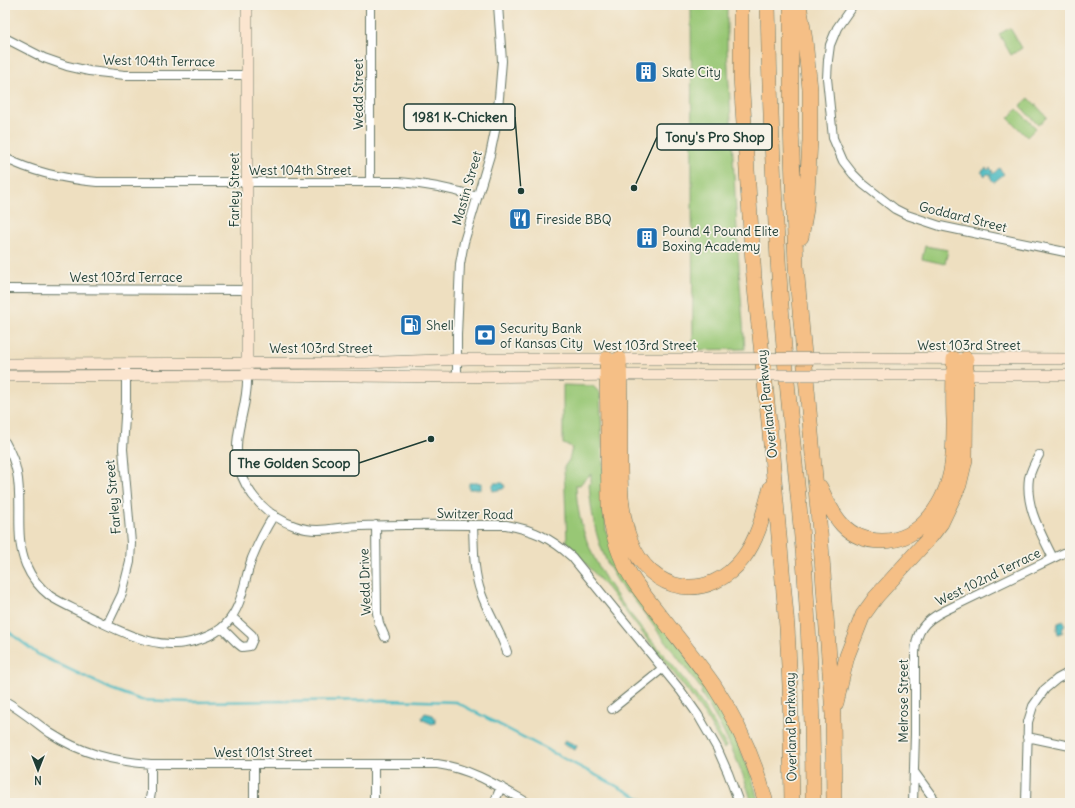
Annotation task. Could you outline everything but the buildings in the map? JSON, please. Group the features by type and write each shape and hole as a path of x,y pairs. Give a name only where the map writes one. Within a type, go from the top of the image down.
{"highway":[{"name":"Overland Parkway","path":"741,5 741,77 754,278 788,634 792,803"},
{"name":"Overland Parkway","path":"768,5 771,127 783,334 803,554 808,635 813,740 813,803"},
{"path":"791,5 791,126 796,266 821,544 833,716 834,803"},
{"path":"796,266 806,209 811,114 809,68 799,5"},
{"path":"613,359 620,489 625,522 630,540 636,553 651,572 665,581 681,586 697,587 716,582 731,572 744,557 758,531 774,478"},
{"path":"833,716 847,656 863,615 876,597 934,532 951,504 959,485 965,460 960,359"},
{"path":"614,375 609,506 613,530 620,553 626,567 642,594 699,665 724,701 752,758 766,803"},
{"path":"815,478 832,514 844,527 853,533 871,540 887,541 895,540 914,532 931,516 943,496 950,476 960,375"}],"main road":[{"name":"Farley Street","path":"247,5 247,375"},
{"name":"West 103rd Street","path":"5,364 356,363 457,359 1070,359"},
{"path":"5,376 247,375 457,377 614,375 1070,375"}],"street":[{"name":"Wedd Street","path":"370,5 370,182"},
{"name":"Mastin Street","path":"457,377 460,264 464,242 490,155 500,98 502,61 498,5"},
{"name":"Goddard Street","path":"853,5 837,28 830,45 827,78 834,138 843,161 853,174 863,184 895,209 907,215 959,230 1070,253"},
{"name":"West 104th Terrace","path":"5,38 44,58 67,66 89,71 125,75 247,75"},
{"name":"West 104th Street","path":"5,158 28,168 51,175 75,180 97,182 422,183 441,186 477,197"},
{"name":"West 103rd Terrace","path":"5,289 247,290"},
{"name":"Farley Street","path":"107,625 122,594 130,562 131,544 123,449 126,401 126,363"},
{"name":"Switzer Road","path":"247,375 248,388 237,439 237,455 240,468 248,488 262,506 286,523 312,530 325,531 356,526 376,525 506,525 523,528 548,538 559,545 572,557 681,691 698,715 717,748 728,772 739,803"},
{"path":"5,442 14,460 17,472 19,487 21,549 29,571 36,582 61,603 133,636 169,644 184,643 196,640 222,628 236,611 243,594 252,557 274,515"},
{"path":"1038,455 1030,478 1030,504 1038,526 1053,558"},
{"name":"Wedd Drive","path":"376,525 377,613 379,623 385,637"},
{"path":"473,525 475,567 480,592 503,638 507,652"},
{"name":"West 102nd Terrace","path":"920,630 926,622 944,611 1070,550"},
{"path":"222,628 242,647 250,646 253,639 252,635 232,617"},
{"name":"Melrose Street","path":"913,803 915,641 920,630"},
{"path":"612,709 663,668"},
{"path":"1026,803 1028,722 1036,700 1051,684 1070,672"},
{"name":"West 101st Street","path":"5,701 26,714 49,732 84,751 125,762 151,764 424,764 452,766 478,775 528,803"},
{"path":"1027,737 1070,746"},
{"path":"149,803 151,793 151,764"},
{"path":"254,764 254,803"},
{"path":"374,764 374,803"},
{"path":"914,773 937,803"},
{"path":"494,803 501,787"}],"green space":[{"path":"691,5 727,5 727,48 745,349 693,350"},
{"path":"1010,28 1022,48 1011,55 999,34"},
{"path":"1029,98 1047,117 1038,125 1020,106"},
{"path":"1017,109 1036,128 1027,137 1008,118"},
{"path":"925,246 948,250 945,264 922,259"},
{"path":"563,385 593,386 600,393 606,532 712,694 731,727 751,774 759,803 752,803 737,760 717,719 701,693 702,690 629,593 625,593 608,564 602,551 594,523 589,484 591,482 591,474 580,485 576,485 580,517 589,546 602,572 618,598 704,706 726,746 724,749 706,717 689,693 608,589 567,542 564,467 569,460 572,448 563,444"}],"water":[{"path":"986,168 988,170 990,168 993,171 993,174 999,168 1004,174 994,182 990,178 990,174 985,176 981,172"},
{"path":"469,483 481,483 481,489 469,489"},
{"path":"494,483 503,483 505,487 503,489 493,491 492,487"},
{"path":"1064,621 1065,624 1062,629 1063,632 1058,634 1058,623"},
{"path":"425,713 433,715 435,718 435,723 432,724 423,720 422,717"},
{"path":"565,740 577,746 575,750 563,744"}],"waterway":[{"path":"5,629 39,655 111,689 141,700 190,702 388,700 456,702 649,803"}],"place":[{"name":"Skate City","path":"646,72"},
{"name":"Tony's Pro Shop","path":"634,188"},
{"name":"1981 K-Chicken","path":"521,191"},
{"name":"Fireside BBQ","path":"520,219"},
{"name":"Pound 4 Pound Elite Boxing Academy","path":"647,238"},
{"name":"Shell","path":"411,325"},
{"name":"Security Bank of Kansas City","path":"485,335"},
{"name":"The Golden Scoop","path":"431,439"}]}
